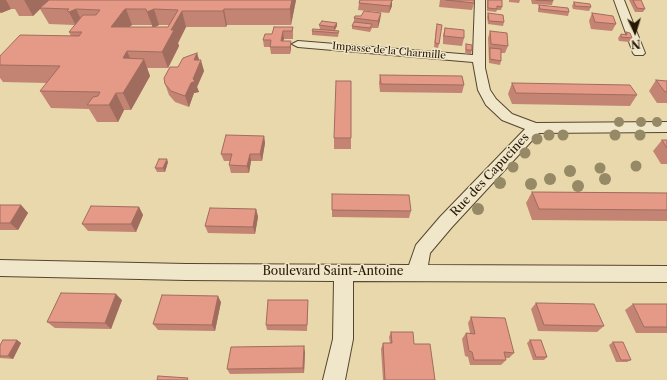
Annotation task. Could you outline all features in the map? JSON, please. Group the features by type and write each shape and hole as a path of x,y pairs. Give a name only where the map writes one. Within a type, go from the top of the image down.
{"street":[{"path":"480,0 480,59 481,78 484,90 491,102 507,117 535,128"},
{"path":"619,0 639,53"},
{"name":"Impasse de la Charmille","path":"298,44 480,59"},
{"name":"Rue des Capucines","path":"417,272 422,250 446,222 535,128 667,127"},
{"name":"Boulevard Saint-Antoine","path":"0,268 186,272 667,274"},
{"path":"334,380 342,339 344,273"}],"building":[{"path":"49,0 292,0 290,9 224,9 223,11 182,11 171,30 174,30 162,52 127,51 123,58 144,59 123,93 116,93 109,105 87,105 93,97 98,96 100,92 40,91 60,66 0,65 0,56 20,35 79,36 82,32 69,32 83,15 96,15 100,10 76,9 69,12 67,10 69,9 40,8","holes":["146,9 147,12 154,9 178,10 168,27 111,27 124,10"]},
{"path":"360,0 392,0 390,6 359,3"},
{"path":"446,0 474,0 474,3"},
{"path":"488,0 502,0 502,7 497,6 497,9 488,8"},
{"path":"633,0 641,0 645,9 637,8"},
{"path":"574,2 590,4 591,7 575,6"},
{"path":"539,5 568,8 569,12 540,9"},
{"path":"364,11 381,13 378,21 354,18 355,16 361,16"},
{"path":"488,13 503,15 504,22 489,21"},
{"path":"592,13 613,16 616,24 595,22"},
{"path":"322,21 337,23 334,27 319,25"},
{"path":"354,22 372,24 370,28 352,26"},
{"path":"437,24 442,25 439,44 435,43"},
{"path":"274,27 293,27 292,31 283,31 281,41 291,41 290,47 270,47 271,40 263,40 265,34 272,34"},
{"path":"445,28 464,30 464,38 444,36"},
{"path":"313,29 339,31 338,33 312,31"},
{"path":"490,31 507,33 508,46 491,44"},
{"path":"626,32 630,33 632,38 621,37 621,34 627,35"},
{"path":"466,44 472,45 472,50 466,50"},
{"path":"490,48 501,49 501,61 490,59"},
{"path":"197,53 194,60 201,60 193,79 195,81 191,83 185,96 171,91 165,84 164,78 170,67 178,67 183,58"},
{"path":"380,75 462,76 464,85 381,84"},
{"path":"656,80 667,81 667,92 665,92"},
{"path":"336,81 351,81 351,138 334,138"},
{"path":"512,83 630,85 637,95 516,93"},
{"path":"226,135 264,136 260,154 250,154 247,166 229,165 232,154 221,154"},
{"path":"662,140 667,140 667,148"},
{"path":"159,159 167,159 163,168 155,168"},
{"path":"532,192 667,193 667,210 539,209"},
{"path":"332,194 409,195 411,211 332,210"},
{"path":"0,205 21,205 10,223 0,223"},
{"path":"91,206 139,207 131,224 82,224"},
{"path":"210,208 256,209 253,227 205,226"},
{"path":"61,293 116,294 105,323 47,322"},
{"path":"162,295 218,296 212,325 153,324"},
{"path":"268,300 308,300 307,325 266,325"},
{"path":"536,303 594,304 604,326 544,325"},
{"path":"633,304 667,304 667,327 644,327"},
{"path":"471,317 505,318 514,353 504,352 506,360 474,360 472,352 469,351 466,333 475,334"},
{"path":"391,332 413,332 414,344 430,344 435,380 385,380 383,343 392,343"},
{"path":"3,340 17,340 8,356 0,356 0,345"},
{"path":"530,340 541,340 547,357 536,357"},
{"path":"613,342 623,342 631,360 621,360"},
{"path":"304,346 303,368 227,369 231,347"},
{"path":"158,376 188,378 187,380 157,380"}]}
